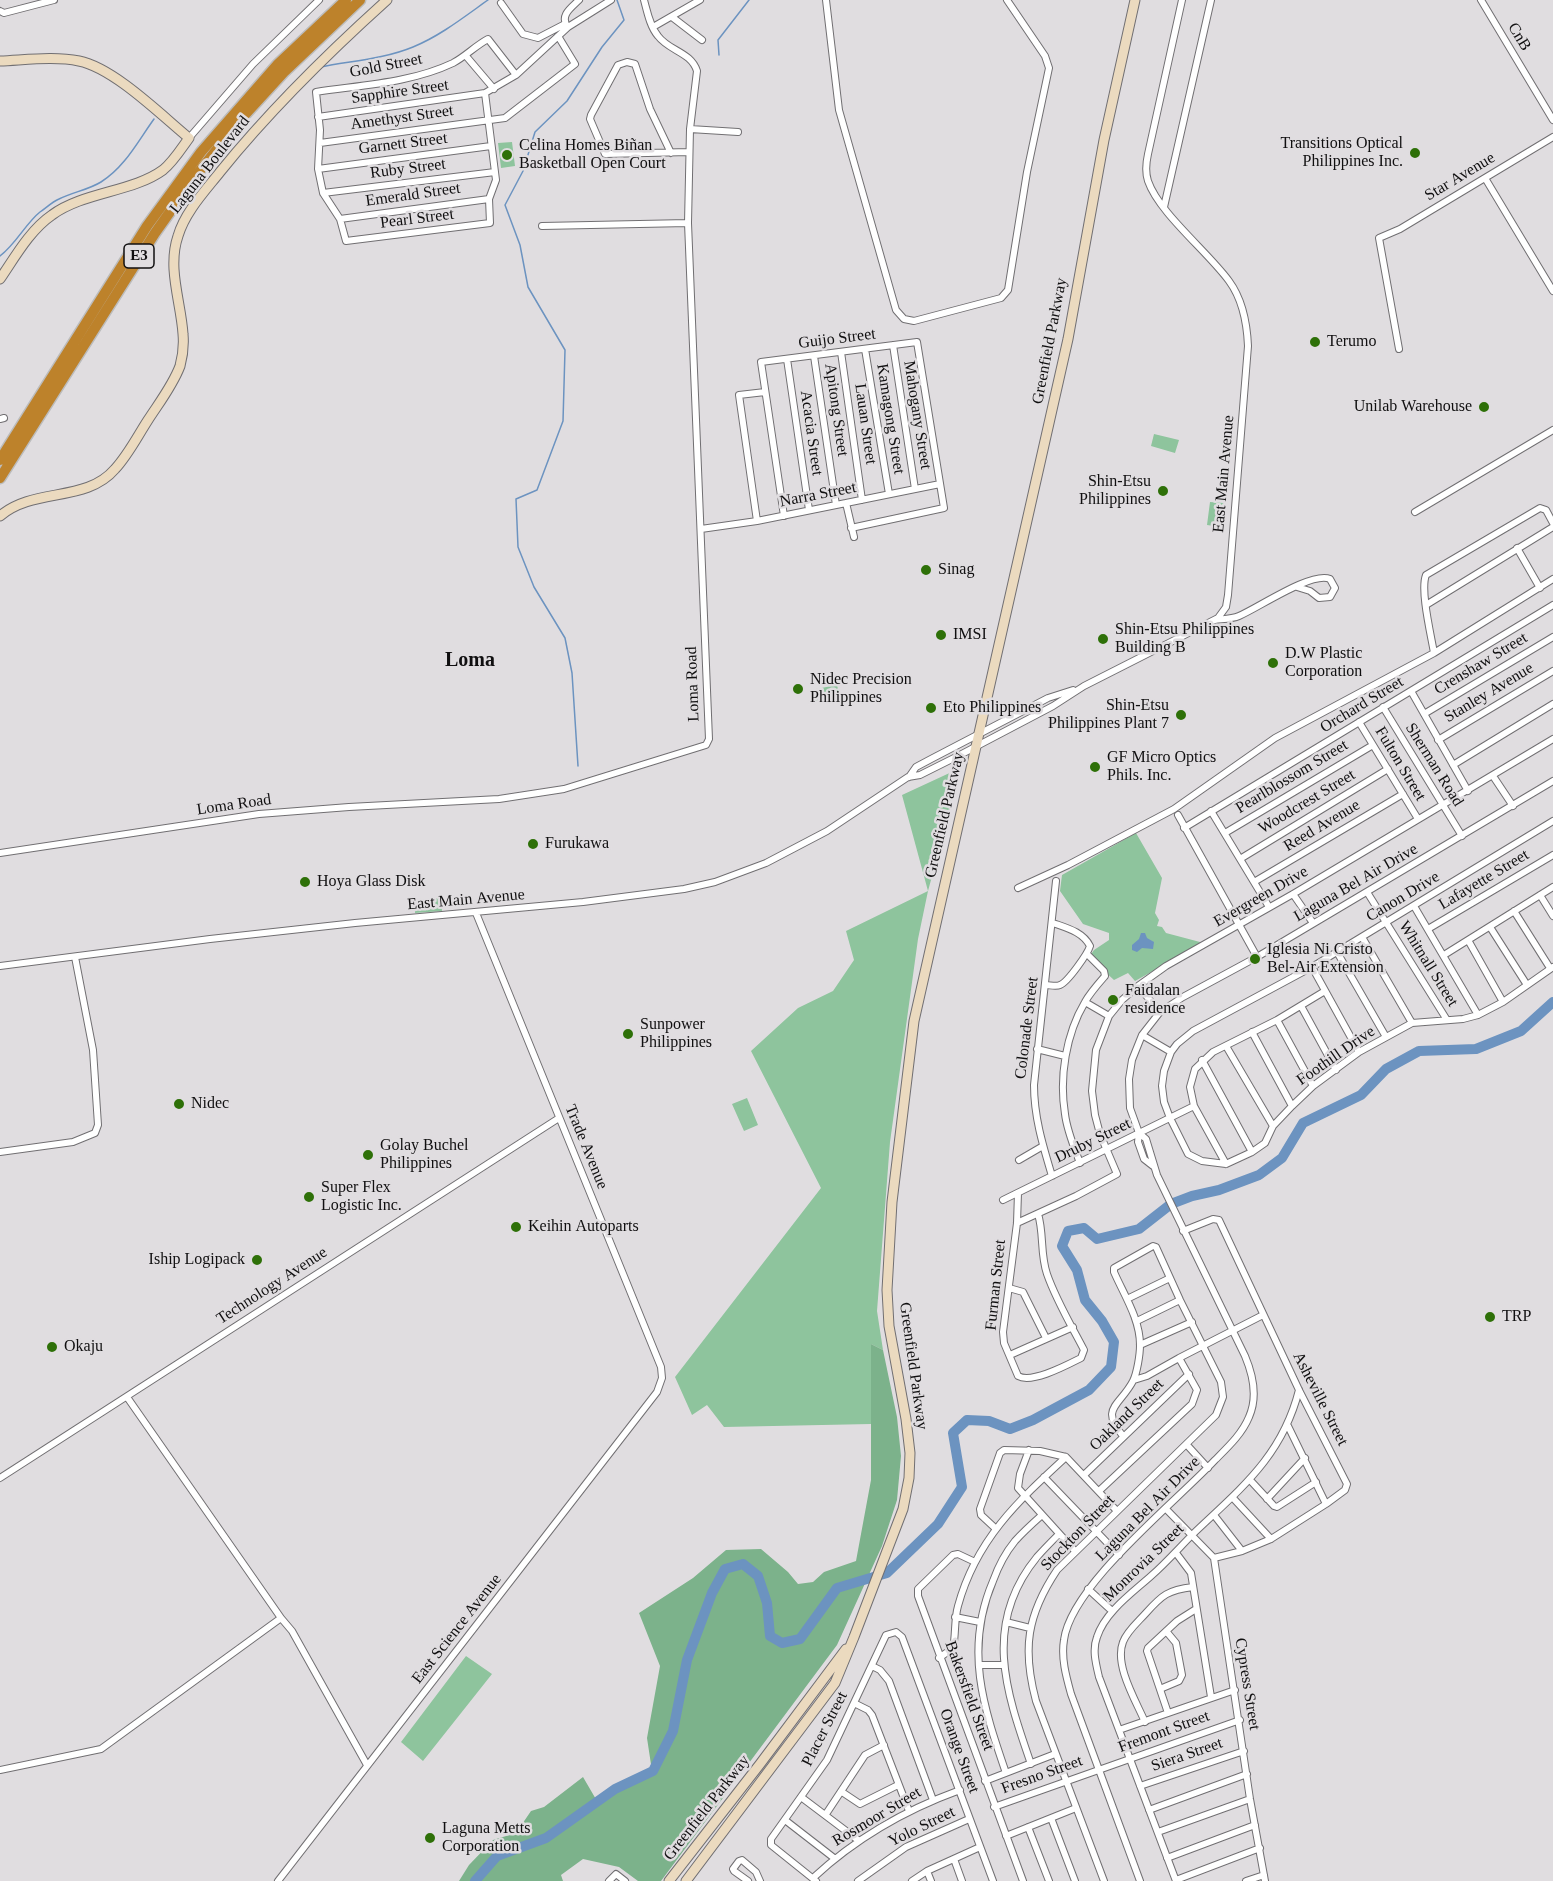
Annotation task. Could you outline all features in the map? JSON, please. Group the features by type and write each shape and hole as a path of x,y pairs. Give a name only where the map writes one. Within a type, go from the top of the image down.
{"highway":[{"name":"E3","path":"0,460 147,226 190,166 270,72 346,0"},
{"name":"E3","path":"0,478 155,232 194,178 240,120 284,72 360,0"}],"main road":[{"name":"Laguna Boulevard","path":"0,516 13,506 27,500 80,490 93,485 108,476 120,463 172,381 181,361 183,333 174,259 178,235 184,222 251,134 292,88 387,0"},
{"name":"Greenfield Parkway","path":"686,1881 835,1683 903,1509 909,1478 910,1453 889,1326 887,1290 892,1202 914,1021 1068,339 1104,140 1135,0"},
{"path":"0,61 71,60 87,63 119,81 189,138"},
{"name":"Laguna Boulevard","path":"0,279 32,234 51,215 68,206 158,173 170,163 189,138"},
{"name":"Greenfield Parkway","path":"669,1881 760,1764 854,1637"}],"street":[{"path":"0,11 4,13 54,0"},
{"name":"Laguna Boulevard","path":"189,138 253,64 320,0"},
{"path":"563,30 564,15 579,0"},
{"path":"489,199 496,180 485,93 516,75 563,30 611,0"},
{"name":"Loma Road","path":"0,853 259,814 499,799 564,789 706,745 709,739 688,223 690,129 697,71 695,65 686,56 658,37 644,0"},
{"path":"653,27 700,0"},
{"path":"826,0 840,117 896,310 901,317 914,321 1001,298 1008,290 1027,172 1048,68 1045,56 1007,0"},
{"name":"East Main Avenue","path":"908,777 920,775 976,747 1053,706 1084,686 1215,620 1225,610 1248,346 1247,323 1240,300 1230,281 1164,207 1148,182 1146,164 1182,0"},
{"path":"1164,207 1212,0"},
{"name":"CnB","path":"1481,0 1553,120"},
{"path":"501,3 524,34 538,38 563,30"},
{"path":"672,17 702,40"},
{"name":"Amethyst Street","path":"320,143 506,118 575,64 563,30"},
{"name":"Gold Street","path":"318,117 316,92 415,77 466,56 488,39 516,75"},
{"path":"466,56 494,88"},
{"path":"671,153 650,109 635,63 627,62 618,65 590,119 605,154 689,153"},
{"name":"Sapphire Street","path":"318,117 485,93"},
{"path":"318,117 321,130 318,169 323,193 340,219"},
{"path":"690,129 738,132"},
{"name":"Star Avenue","path":"1399,349 1379,238 1395,232 1553,137"},
{"name":"Garnett Street","path":"318,169 491,147"},
{"name":"Ruby Street","path":"323,193 495,172"},
{"path":"1485,178 1553,291"},
{"name":"Emerald Street","path":"340,219 489,199"},
{"name":"Pearl Street","path":"340,219 346,241 490,223 489,199"},
{"path":"542,226 688,223"},
{"name":"Guijo Street","path":"765,392 761,362 917,342 940,484"},
{"name":"Mahogany Street","path":"892,345 915,489"},
{"name":"Kamagong Street","path":"865,349 889,494"},
{"name":"Lauan Street","path":"841,352 862,500"},
{"name":"Apitong Street","path":"814,356 836,505"},
{"name":"Acacia Street","path":"787,359 809,510"},
{"path":"757,521 739,395 765,392 784,516"},
{"path":"1415,512 1553,430"},
{"path":"851,528 944,508 940,484"},
{"name":"Narra Street","path":"701,528 757,521 940,484"},
{"path":"846,503 854,537"},
{"path":"1426,605 1553,525 1546,510 1540,508 1426,575 1424,580 1426,605 1434,653"},
{"path":"1517,548 1540,588"},
{"path":"1215,620 1237,618 1297,587 1324,577 1333,581 1335,588 1330,597 1323,599 1297,587"},
{"path":"1018,888 1068,865 1174,808 1275,738 1434,653 1553,579"},
{"name":"Orchard Street","path":"1184,828 1553,605"},
{"name":"Crenshaw Street","path":"1424,714 1553,637"},
{"name":"Stanley Avenue","path":"1438,740 1553,670"},
{"name":"East Main Avenue","path":"0,966 355,923 617,898 684,889 715,882 766,863 827,831 908,777 916,767 1048,698 1084,686"},
{"path":"1411,691 1468,791"},
{"path":"1453,765 1553,704"},
{"name":"Sherman Road","path":"1383,707 1462,836"},
{"name":"Fulton Street","path":"1359,722 1418,819"},
{"name":"Evergreen Drive","path":"1038,1214 1115,1176 1117,1171 1095,1115 1092,1091 1096,1050 1109,1016 1122,1000 1167,966 1239,926 1553,739"},
{"name":"Pearlblossom Street","path":"1225,833 1373,745"},
{"name":"Woodcrest Street","path":"1240,858 1388,769"},
{"path":"1493,776 1513,806"},
{"name":"Laguna Bel Air Drive","path":"1140,1881 1065,1675 1064,1638 1077,1604 1088,1589 1119,1555 1208,1468 1244,1427 1250,1416 1254,1387 1251,1371 1178,1221 1154,1166 1144,1159 1138,1142 1139,1133 1130,1108 1129,1079 1132,1060 1142,1035 1160,1012 1553,781"},
{"name":"Reed Avenue","path":"1254,882 1403,794"},
{"path":"1211,811 1269,907"},
{"path":"1178,815 1257,957"},
{"name":"Canon Drive","path":"1171,1052 1176,1044 1193,1031 1312,967 1553,821"},
{"name":"Lafayette Street","path":"1428,929 1553,855"},
{"name":"Colonade Street","path":"1052,1176 1034,1103 1037,1049 1056,881"},
{"path":"1443,955 1553,888"},
{"name":"Whitnall Street","path":"1367,892 1448,1020"},
{"path":"1293,894 1313,923"},
{"path":"1540,895 1553,916"},
{"path":"1414,906 1479,1015"},
{"path":"1514,912 1552,968"},
{"name":"Trade Avenue","path":"476,913 660,1367 662,1378 657,1392"},
{"path":"1046,985 1061,985 1090,949 1088,942 1074,931 1053,923"},
{"path":"1490,927 1527,985"},
{"path":"1362,937 1412,1023"},
{"path":"1468,940 1503,1002"},
{"path":"1337,952 1386,1036"},
{"path":"1080,1163 1065,1114 1063,1087 1065,1056 1074,1026 1085,1002 1105,974 1087,954"},
{"path":"0,1152 72,1142 95,1133 98,1125 93,1050 75,957"},
{"path":"1312,967 1359,1052"},
{"name":"Foothill Drive","path":"1226,1164 1265,1143 1273,1126 1292,1106 1313,1086 1359,1052 1412,1023 1463,1019 1479,1015 1503,1002 1552,968"},
{"path":"1138,986 1160,1012"},
{"path":"1226,1164 1194,1106 1190,1087 1195,1069 1202,1060 1325,992"},
{"path":"1085,1002 1109,1016"},
{"path":"1301,1006 1336,1070"},
{"path":"1277,1020 1313,1086"},
{"path":"1252,1032 1292,1106"},
{"path":"1142,1035 1171,1052 1164,1071 1162,1086 1164,1102 1188,1154 1202,1161 1226,1164"},
{"path":"1226,1046 1273,1126"},
{"path":"1037,1049 1065,1056"},
{"path":"1202,1060 1252,1152"},
{"name":"Druby Street","path":"1003,1200 1194,1106"},
{"name":"Technology Avenue","path":"0,1478 559,1118"},
{"path":"1019,1161 1043,1146"},
{"name":"Furman Street","path":"1018,1193 1017,1223 1003,1332 1004,1343 1018,1376 1027,1379 1081,1358 1084,1350 1072,1327"},
{"path":"1010,1355 1072,1327 1046,1273 1038,1214 1017,1223"},
{"name":"Asheville Street","path":"1184,1231 1212,1219 1219,1220 1299,1390 1347,1484 1345,1490 1326,1504 1270,1539 1242,1551 1214,1558"},
{"name":"Stockton Street","path":"1104,1881 1055,1754 1031,1681 1028,1648 1030,1628 1045,1588 1058,1570 1216,1415 1223,1396 1221,1382 1156,1247 1151,1246 1114,1268 1126,1299"},
{"path":"1123,1436 1112,1423 1111,1416 1113,1408 1134,1380 1140,1346 1137,1321 1126,1299 1170,1278"},
{"path":"1008,1288 1023,1292 1046,1338"},
{"path":"1137,1321 1180,1300"},
{"path":"1134,1380 1147,1376 1263,1315"},
{"path":"1140,1346 1192,1322"},
{"path":"1099,1491 1192,1404 1197,1390 1179,1358"},
{"name":"Oakland Street","path":"1084,1475 1189,1374"},
{"name":"Monrovia Street","path":"1176,1880 1099,1677 1095,1647 1097,1635 1112,1611 1176,1553 1250,1480 1288,1426 1299,1390"},
{"name":"East Science Avenue","path":"278,1881 657,1392"},
{"path":"127,1397 292,1631 367,1765"},
{"path":"1288,1426 1326,1504"},
{"path":"1187,1445 1208,1468"},
{"path":"995,1528 981,1515 980,1509 1000,1453 1004,1449 1029,1450 1066,1457 1117,1511"},
{"path":"1029,1450 1018,1485 1020,1491 1075,1551"},
{"path":"939,1658 953,1648 955,1617 975,1562 995,1528 1066,1457"},
{"path":"1267,1499 1305,1458"},
{"path":"1044,1477 1119,1555"},
{"path":"1250,1480 1274,1506 1279,1506 1316,1482"},
{"path":"1233,1498 1270,1539"},
{"path":"1166,1509 1214,1558"},
{"path":"1006,1773 985,1708 979,1665 980,1622 986,1597 998,1567 1014,1542 1042,1515"},
{"path":"1214,1515 1242,1551"},
{"path":"1030,1764 1010,1703 1003,1665 1006,1622 1013,1597 1023,1578 1036,1557 1059,1533"},
{"path":"1176,1553 1191,1573 1212,1697"},
{"name":"Bakersfield Street","path":"975,1562 955,1554 918,1589 918,1596 1023,1881"},
{"name":"Cypress Street","path":"1214,1558 1264,1878"},
{"path":"1145,1722 1122,1668 1120,1657 1123,1641 1128,1632 1161,1596 1175,1590 1193,1587"},
{"path":"1088,1589 1112,1611"},
{"path":"1168,1713 1147,1651 1177,1621 1196,1609"},
{"path":"955,1617 980,1622"},
{"path":"0,1770 100,1749 281,1618"},
{"path":"1006,1622 1030,1628"},
{"path":"1160,1689 1179,1681 1182,1675 1176,1643 1166,1631"},
{"name":"Placer Street","path":"814,1879 771,1845 771,1839 827,1760 886,1635 896,1632"},
{"name":"Orange Street","path":"896,1632 902,1637 993,1881"},
{"path":"979,1665 1003,1665"},
{"path":"872,1666 889,1681 933,1800"},
{"path":"1119,1730 1235,1690"},
{"path":"854,1703 863,1706 872,1715 909,1811"},
{"name":"Fremont Street","path":"1098,1770 1239,1720"},
{"path":"826,1814 865,1755 884,1745"},
{"name":"Siera Street","path":"1140,1786 1244,1751"},
{"path":"985,1781 1055,1754"},
{"name":"Fresno Street","path":"994,1807 1098,1770"},
{"path":"1149,1810 1247,1774"},
{"path":"842,1792 860,1804 898,1785"},
{"name":"Rosmoor Street","path":"814,1879 834,1858 858,1840 909,1811 960,1790"},
{"path":"801,1797 858,1840"},
{"path":"1158,1832 1250,1799"},
{"path":"1006,1836 1076,1808"},
{"path":"1051,1818 1075,1881"},
{"name":"Yolo Street","path":"858,1881 906,1847 969,1819"},
{"path":"785,1820 834,1858"},
{"path":"1167,1858 1255,1825"},
{"path":"1028,1827 1049,1881"},
{"path":"912,1881 927,1871 980,1847"},
{"path":"1176,1880 1260,1848"},
{"path":"954,1859 962,1881"},
{"path":"748,1881 734,1871 739,1861 742,1860 756,1872 760,1881"},
{"path":"927,1871 931,1881"},
{"path":"609,1881 616,1874 625,1881"},
{"path":"1246,1881 1264,1878"}],"green space":[{"name":"Celina Homes Biñan Basketball Open Court","path":"512,142 515,166 501,168 498,143"},
{"path":"1154,434 1179,440 1175,453 1151,446"},
{"path":"1210,502 1224,503 1221,527 1207,525"},
{"path":"837,685 840,698 814,703 811,690"},
{"path":"956,770 960,773 928,891 902,795"},
{"path":"1136,833 1162,878 1155,913 1159,920 1157,926 1162,927 1166,933 1200,942 1200,945 1135,981 1128,973 1114,980 1089,957 1094,950 1109,940 1109,933 1083,924 1060,891 1062,875"},
{"path":"928,891 918,939 890,1142 877,1311 883,1350 871,1344 871,1424 724,1427 707,1405 692,1415 675,1377 821,1188 751,1051 798,1008 833,991 854,960 846,931"},
{"path":"441,898 442,911 415,913 415,900"},
{"path":"747,1098 758,1125 744,1131 732,1104"},
{"path":"871,1344 883,1350 897,1417 901,1456 897,1500 882,1546 837,1645 661,1881 638,1881 619,1867 583,1859 561,1875 563,1881 459,1881 469,1865 493,1840 516,1833 531,1811 544,1807 583,1777 597,1801 615,1789 652,1771 647,1738 660,1666 639,1613 693,1578 726,1550 761,1549 788,1572 798,1584 813,1582 824,1572 856,1561 871,1480"},
{"path":"466,1656 492,1674 423,1761 401,1742"}],"water":[{"path":"1141,933 1145,933 1147,938 1154,942 1153,949 1142,948 1137,952 1132,950 1132,945 1139,939"}],"waterway":[{"path":"321,67 379,57 423,43 488,0"},
{"path":"578,766 572,673 565,638 534,587 518,547 516,499 537,490 563,421 565,350 528,287 520,245 505,205 523,171 535,132 567,101 602,47 624,20 617,0"},
{"path":"719,55 718,40 749,0"},
{"path":"0,256 35,217 51,203 96,185 110,176 154,119"},
{"path":"475,1881 497,1856 546,1838 615,1789 653,1771 673,1731 687,1660 712,1593 725,1569 743,1564 758,1576 767,1603 770,1636 782,1643 800,1639 837,1588 887,1573 938,1524 962,1487 953,1433 967,1420 989,1421 1010,1429 1033,1420 1089,1390 1111,1367 1114,1342 1102,1321 1085,1300 1077,1270 1062,1246 1068,1231 1084,1228 1097,1239 1139,1229 1171,1204 1259,1175 1282,1158 1303,1123 1361,1095 1386,1069 1419,1051 1476,1049 1521,1031 1553,1002"}],"place":[{"name":"Transitions Optical Philippines Inc.","path":"1415,153"},
{"name":"Celina Homes Biñan Basketball Open Court","path":"507,155"},
{"name":"Terumo","path":"1315,342"},
{"name":"Unilab Warehouse","path":"1484,407"},
{"name":"Shin-Etsu Philippines","path":"1163,491"},
{"name":"Sinag","path":"926,570"},
{"name":"IMSI","path":"941,635"},
{"name":"Shin-Etsu Philippines Building B","path":"1103,639"},
{"name":"D.W Plastic Corporation","path":"1273,663"},
{"name":"Nidec Precision Philippines","path":"798,689"},
{"name":"Eto Philippines","path":"931,708"},
{"name":"Shin-Etsu Philippines Plant 7","path":"1181,715"},
{"name":"GF Micro Optics Phils. Inc.","path":"1095,767"},
{"name":"Furukawa","path":"533,844"},
{"name":"Hoya Glass Disk","path":"305,882"},
{"name":"Iglesia Ni Cristo Bel-Air Extension","path":"1255,959"},
{"name":"Faidalan residence","path":"1113,1000"},
{"name":"Sunpower Philippines","path":"628,1034"},
{"name":"Nidec","path":"179,1104"},
{"name":"Golay Buchel Philippines","path":"368,1155"},
{"name":"Super Flex Logistic Inc.","path":"309,1197"},
{"name":"Keihin Autoparts","path":"516,1227"},
{"name":"Iship Logipack","path":"257,1260"},
{"name":"TRP","path":"1490,1317"},
{"name":"Okaju","path":"52,1347"},
{"name":"Laguna Metts Corporation","path":"430,1838"}],"district":[{"name":"Loma","path":"470,661"}]}
